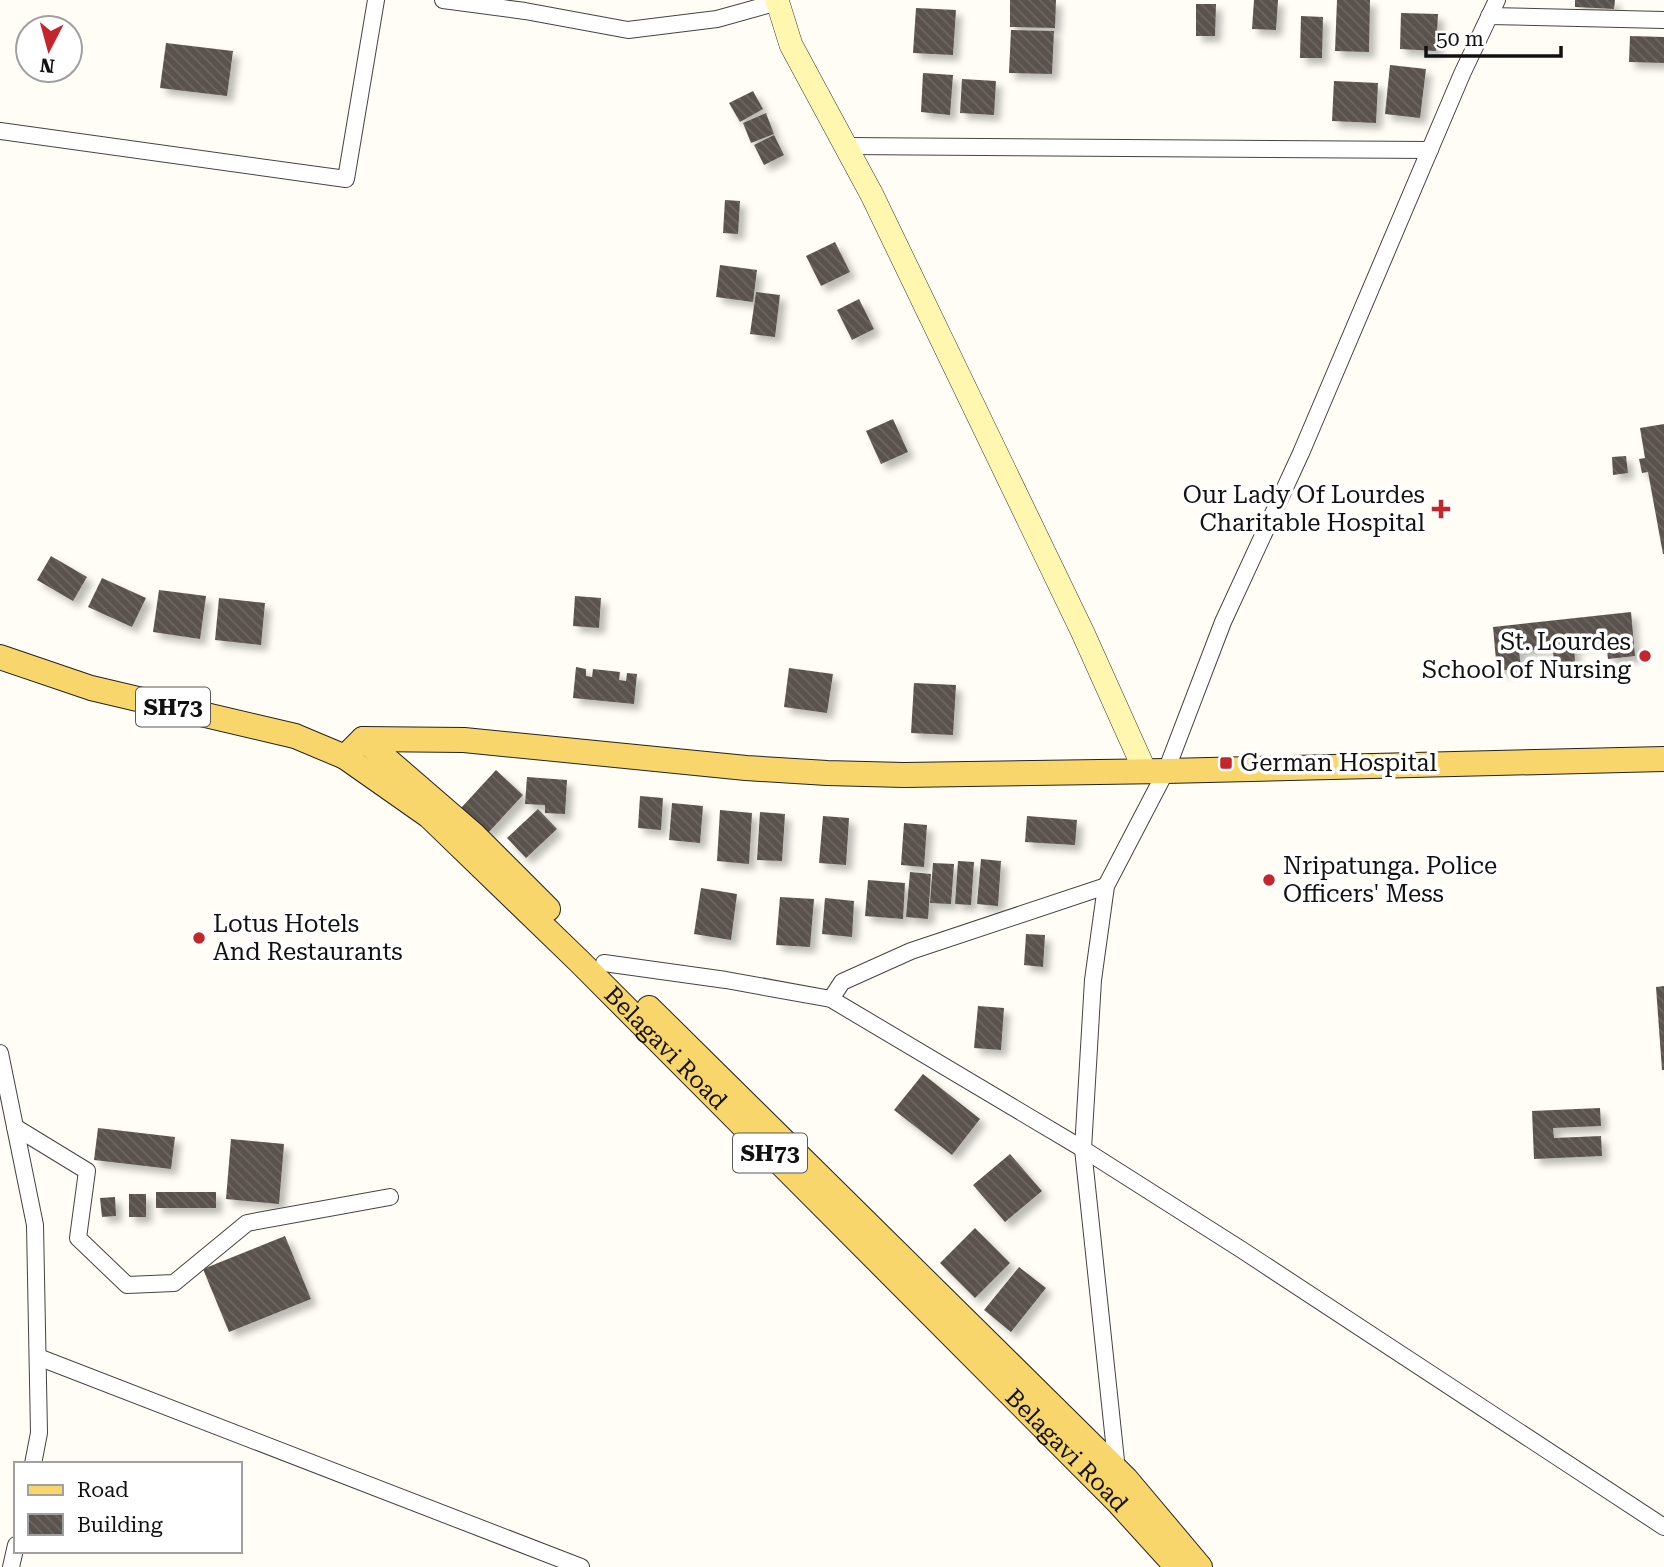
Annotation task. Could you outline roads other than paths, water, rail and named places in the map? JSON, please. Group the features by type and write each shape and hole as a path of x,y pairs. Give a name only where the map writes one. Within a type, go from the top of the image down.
{"main road":[{"name":"SH73","path":"0,657 91,688 295,736 345,757"},
{"path":"345,757 363,738 464,740 746,768 904,775 1664,759"},
{"path":"363,738 474,834 1117,1470 1200,1567"},
{"name":"Belagavi Road","path":"345,757 429,816 580,962 1117,1501 1177,1567"}],"street":[{"path":"0,131 346,179 376,0"},
{"path":"443,0 525,11 628,30 717,19 777,1 791,45 872,195 1083,633 1155,771"},
{"path":"1117,1470 1083,1149 1093,980 1106,886 1155,771 1306,443 1430,150 1497,0"},
{"path":"1489,16 1664,20"},
{"path":"846,146 1430,150"},
{"path":"831,999 842,982 911,951 1106,886"},
{"path":"604,964 726,980 831,999 1083,1149 1664,1527"},
{"path":"0,1053 5,1104 15,1127 35,1225 38,1433 33,1462"},
{"path":"15,1127 87,1171 78,1238 127,1285 174,1283 247,1223 390,1197"},
{"path":"38,1357 581,1567"}],"place":[{"name":"Our Lady Of Lourdes Charitable Hospital","path":"1441,509"},
{"name":"St. Lourdes School of Nursing","path":"1645,656"},
{"name":"German Hospital","path":"1226,763"},
{"name":"Nripatunga. Police Officers' Mess","path":"1269,880"},
{"name":"Lotus Hotels And Restaurants","path":"199,938"}]}
